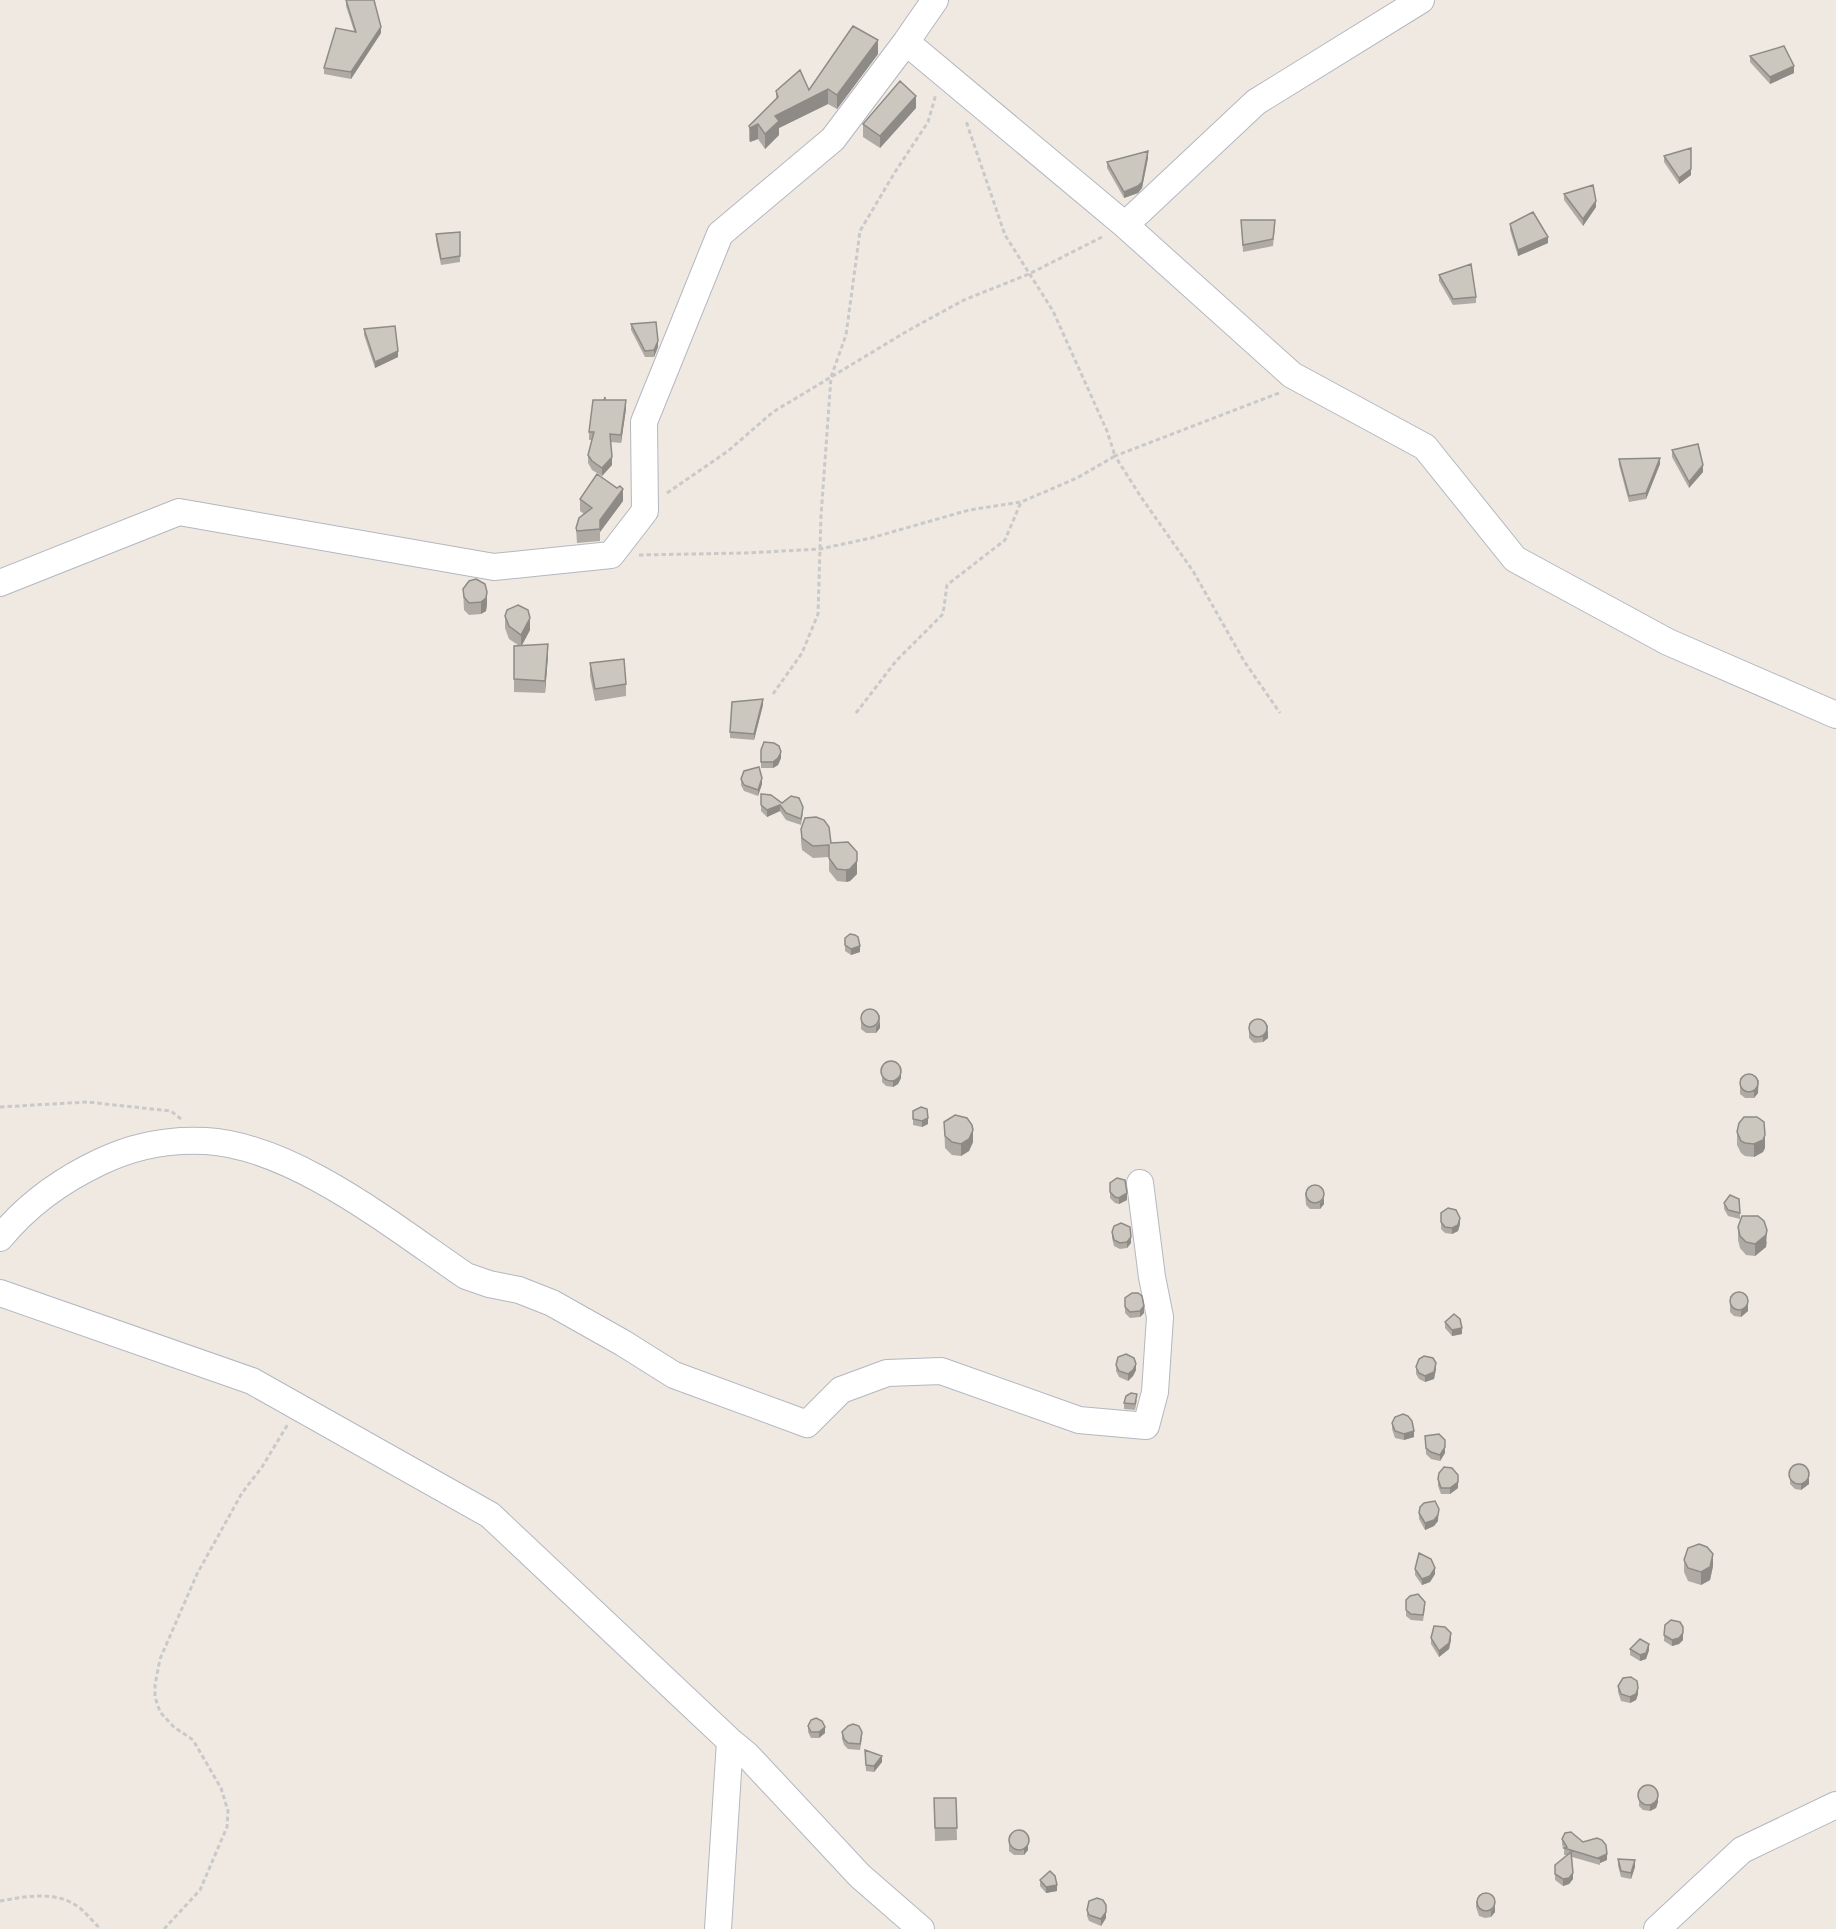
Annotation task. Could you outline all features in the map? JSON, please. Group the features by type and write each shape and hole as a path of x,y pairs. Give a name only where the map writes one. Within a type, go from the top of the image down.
{"street":[{"path":"0,583 179,512 494,567 611,555 645,511 644,422 720,234 833,139 935,0"},
{"path":"1125,225 1256,102 1420,0"},
{"path":"906,42 1125,225 1292,375 1425,447 1515,558 1668,642 1836,715"},
{"path":"0,1238 13,1222 49,1191 81,1171 120,1153 163,1142 207,1141 250,1150 318,1178 466,1276 489,1284 519,1290 552,1303 605,1331 674,1375 807,1424 841,1390 887,1373 941,1371 1079,1420 1146,1426 1155,1392 1160,1317 1152,1277 1140,1183"},
{"path":"0,1293 252,1381 490,1515 747,1755 860,1876 921,1929"},
{"path":"718,1929 730,1741"},
{"path":"1657,1929 1742,1850 1836,1805"}],"path":[{"path":"773,694 802,654 818,614 831,377 846,335 860,231 928,122 942,71"},
{"path":"964,115 1005,235 1053,311 1107,431 1115,456 1193,572 1244,661 1280,713"},
{"path":"645,511 685,479 728,451 773,412 831,377 964,300 1029,274 1125,225"},
{"path":"611,555 746,553 820,549 871,538 969,510 1021,502 1077,478 1115,456 1307,383"},
{"path":"856,713 896,661 943,614 947,585 1005,540 1021,502"},
{"path":"0,1107 87,1102 171,1111 207,1141"},
{"path":"164,1929 200,1890 226,1827 228,1811 221,1788 193,1740 174,1727 160,1712 155,1697 160,1659 197,1574 242,1492 262,1467 298,1407"},
{"path":"0,1901 28,1896 59,1897 81,1909 101,1929"}],"building":[{"path":"346,0 374,0 381,27 351,72 324,68 336,28 356,32"},
{"path":"853,26 878,40 837,95 828,89 775,116 779,121 765,134 758,124 750,128 749,126 778,97 776,91 800,70 809,90"},
{"path":"1784,46 1794,66 1770,77 1750,56"},
{"path":"900,81 916,96 880,136 863,124"},
{"path":"1691,148 1691,169 1679,178 1664,156"},
{"path":"1148,151 1142,182 1124,192 1107,162"},
{"path":"1593,185 1596,201 1583,219 1564,194"},
{"path":"1533,212 1548,237 1518,250 1510,224"},
{"path":"1241,220 1275,220 1273,239 1243,245"},
{"path":"460,232 460,256 441,259 436,234"},
{"path":"1471,264 1476,297 1453,299 1439,275"},
{"path":"656,322 658,341 654,350 645,351 631,324"},
{"path":"395,326 398,351 375,362 364,329"},
{"path":"605,397 605,400 626,400 621,435 610,434 612,457 602,468 588,455 594,432 589,432 593,400 604,400"},
{"path":"1698,444 1703,465 1689,482 1672,450"},
{"path":"1660,458 1646,493 1629,496 1619,459"},
{"path":"597,474 617,488 620,486 623,489 600,520 600,529 577,531 579,518 592,508 580,499"},
{"path":"476,579 485,584 486,598 481,602 469,603 464,597 463,589 469,581"},
{"path":"518,605 528,610 530,618 521,635 509,626 505,616 507,610"},
{"path":"548,644 545,681 514,679 514,646"},
{"path":"624,659 626,684 595,689 590,663"},
{"path":"763,699 754,734 730,732 732,702"},
{"path":"764,742 779,746 781,752 773,762 761,762"},
{"path":"759,767 762,778 758,790 744,785 741,779 744,771"},
{"path":"761,794 771,795 782,803 791,796 799,798 803,807 801,819 786,813 780,805 767,810 761,805"},
{"path":"816,817 824,820 829,827 831,843 848,842 857,852 857,861 850,869 837,869 829,858 829,845 813,846 802,838 801,829 805,818"},
{"path":"850,934 858,937 860,946 851,949 845,945 845,938"},
{"path":"866,1009 874,1009 879,1014 877,1025 866,1027 861,1022 861,1014"},
{"path":"1254,1019 1262,1019 1267,1024 1265,1035 1254,1037 1249,1032 1249,1024"},
{"path":"891,1061 898,1064 901,1071 898,1078 891,1081 884,1078 881,1071 884,1064"},
{"path":"1745,1074 1753,1074 1758,1079 1756,1090 1745,1092 1740,1087 1740,1079"},
{"path":"921,1107 927,1109 928,1118 922,1121 913,1119 913,1111"},
{"path":"955,1115 967,1118 972,1125 973,1130 969,1139 961,1144 952,1142 945,1136 944,1122"},
{"path":"1744,1117 1757,1117 1764,1122 1763,1140 1754,1144 1741,1141 1737,1132 1739,1123"},
{"path":"1117,1178 1125,1180 1127,1193 1119,1198 1110,1192 1110,1183"},
{"path":"1311,1185 1319,1185 1324,1190 1322,1201 1311,1203 1306,1198 1306,1190"},
{"path":"1730,1195 1739,1199 1740,1213 1728,1210 1724,1203"},
{"path":"1448,1208 1456,1210 1460,1218 1458,1225 1452,1228 1445,1227 1441,1222 1441,1213"},
{"path":"1742,1216 1758,1216 1764,1221 1766,1235 1755,1244 1746,1242 1740,1236 1738,1227"},
{"path":"1121,1223 1130,1227 1131,1237 1127,1242 1120,1243 1114,1240 1112,1232 1114,1226"},
{"path":"1735,1292 1743,1292 1748,1297 1746,1308 1735,1310 1730,1305 1730,1297"},
{"path":"1132,1293 1142,1296 1144,1306 1140,1311 1130,1312 1125,1307 1125,1298"},
{"path":"1454,1314 1460,1319 1462,1328 1452,1330 1445,1322"},
{"path":"1126,1354 1134,1358 1136,1364 1128,1374 1119,1371 1116,1365 1118,1357"},
{"path":"1424,1356 1433,1358 1436,1363 1434,1372 1425,1376 1419,1373 1416,1367 1419,1359"},
{"path":"1131,1393 1137,1394 1135,1404 1124,1403 1126,1396"},
{"path":"1403,1414 1412,1421 1414,1431 1404,1434 1395,1431 1392,1423 1395,1417"},
{"path":"1439,1434 1445,1440 1445,1447 1440,1455 1426,1448 1425,1436"},
{"path":"1799,1464 1806,1467 1809,1474 1806,1481 1799,1484 1792,1481 1789,1474 1792,1467"},
{"path":"1444,1467 1452,1468 1458,1475 1458,1482 1450,1488 1441,1488 1438,1479"},
{"path":"1435,1501 1439,1509 1438,1515 1434,1520 1425,1523 1419,1513 1420,1507 1424,1503"},
{"path":"1699,1544 1707,1547 1713,1554 1710,1567 1701,1572 1688,1568 1684,1560 1688,1548"},
{"path":"1419,1553 1431,1559 1435,1568 1430,1576 1422,1579 1415,1569"},
{"path":"1418,1594 1425,1602 1423,1615 1411,1614 1406,1610 1406,1600"},
{"path":"1671,1620 1680,1622 1683,1627 1683,1633 1679,1638 1672,1640 1664,1635 1665,1625"},
{"path":"1434,1626 1445,1627 1451,1633 1449,1643 1439,1651 1431,1638"},
{"path":"1640,1639 1649,1644 1646,1653 1640,1655 1630,1649"},
{"path":"1631,1677 1637,1681 1638,1688 1636,1694 1630,1697 1621,1694 1618,1686 1623,1678"},
{"path":"816,1718 822,1721 825,1727 819,1732 811,1732 808,1726 811,1720"},
{"path":"853,1724 859,1726 862,1732 860,1744 848,1743 844,1739 842,1732"},
{"path":"865,1750 882,1756 874,1766 866,1765"},
{"path":"1648,1785 1655,1788 1658,1795 1655,1802 1648,1805 1641,1802 1638,1795 1641,1788"},
{"path":"934,1798 956,1798 957,1828 935,1828"},
{"path":"1019,1830 1026,1833 1029,1840 1026,1847 1019,1850 1012,1847 1009,1840 1012,1833"},
{"path":"1571,1832 1583,1842 1597,1838 1602,1840 1606,1845 1607,1854 1598,1858 1600,1859 1564,1848 1567,1847 1562,1839 1565,1833"},
{"path":"1571,1852 1573,1873 1569,1878 1563,1879 1555,1874 1555,1865"},
{"path":"1618,1859 1635,1860 1631,1873 1621,1871"},
{"path":"1050,1871 1055,1876 1057,1885 1046,1887 1040,1880"},
{"path":"1482,1893 1490,1893 1495,1898 1493,1909 1482,1911 1477,1906 1477,1898"},
{"path":"1097,1898 1103,1900 1106,1905 1106,1912 1101,1919 1089,1915 1087,1910 1089,1901"}]}
